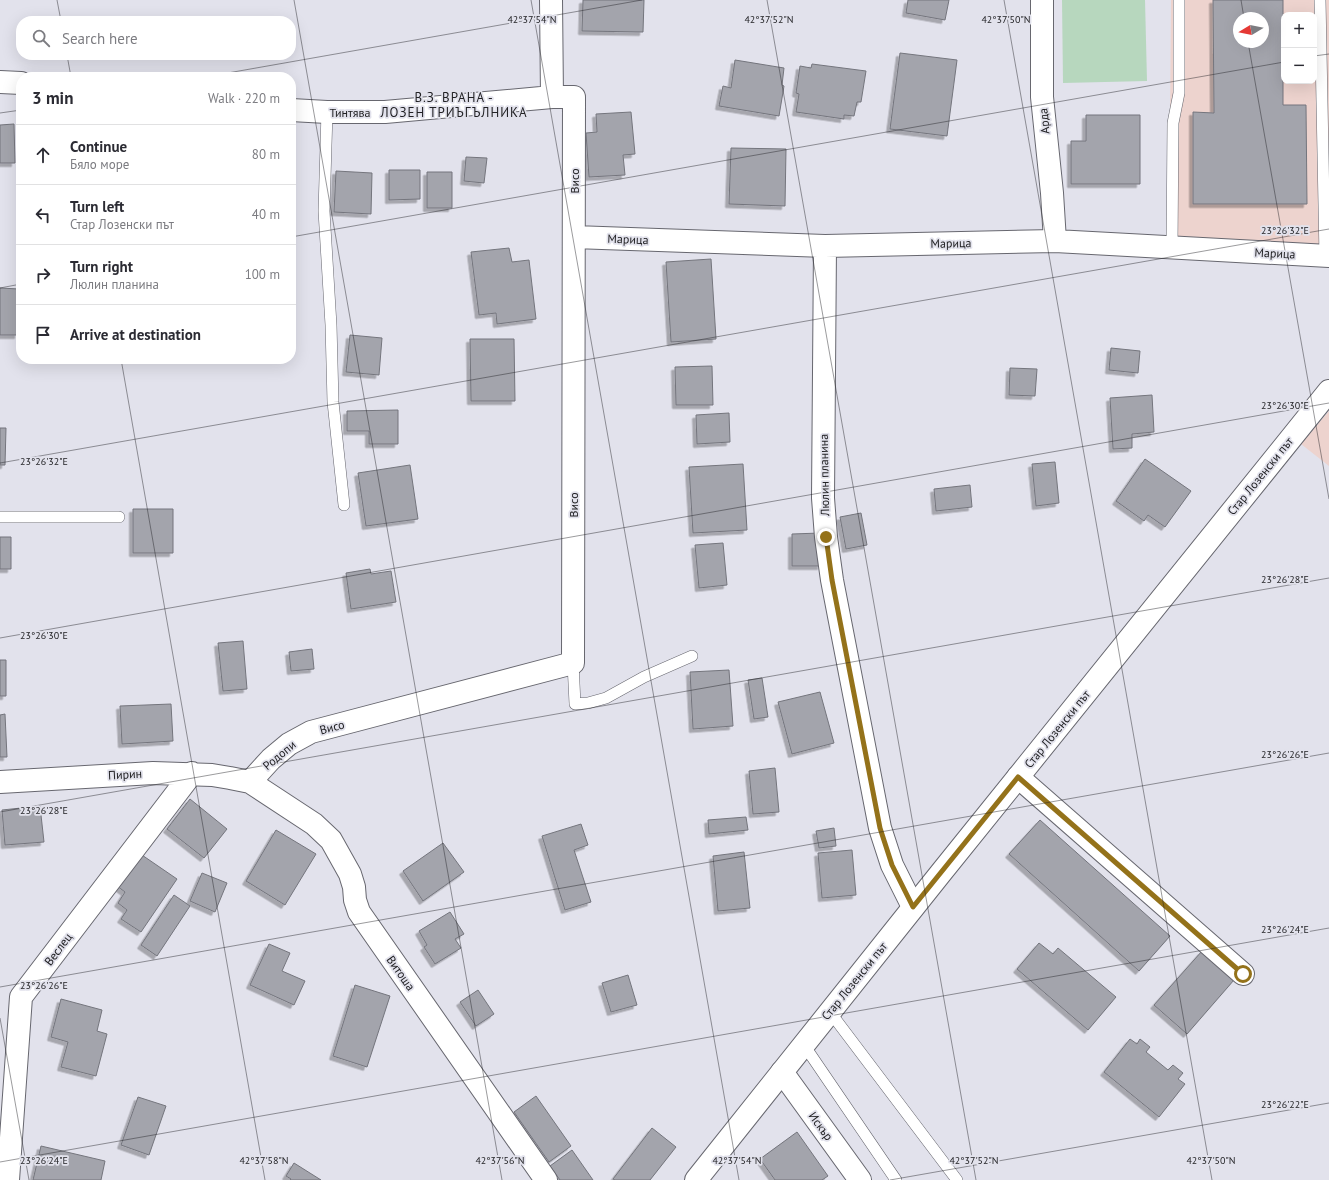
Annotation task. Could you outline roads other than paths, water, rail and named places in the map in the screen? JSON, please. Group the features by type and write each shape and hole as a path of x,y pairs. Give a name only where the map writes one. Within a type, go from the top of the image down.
{"street":[{"path":"551,0 552,97"},
{"name":"Арда","path":"1042,0 1042,97 1052,193 1055,241"},
{"path":"0,82 16,83"},
{"name":"Тинтява","path":"296,110 385,112 552,97"},
{"name":"Висо","path":"311,732 573,663 574,97 552,97"},
{"name":"Марица","path":"574,236 825,246 1055,241 1327,256"},
{"name":"Люлин планина","path":"825,246 823,498 827,545 832,580 880,828 892,865 913,907"},
{"name":"Стар Лозенски път","path":"696,1180 913,907 1329,391"},
{"name":"Родопи","path":"250,782 289,744 311,732"},
{"name":"Пирин","path":"0,782 153,773 192,773 250,782"},
{"name":"Веслец","path":"8,1180 21,997 192,773"},
{"path":"1018,777 1243,974"},
{"name":"Витоша","path":"250,782 314,824 331,840 350,874 359,912 546,1180"},
{"name":"Искър","path":"782,1072 860,1180"}],"lane":[{"path":"1172,248 1173,123 1179,93 1179,0"},
{"path":"1320,0 1327,256"},
{"path":"327,112 324,211 331,325 333,402 344,506"},
{"path":"0,517 119,517"},
{"path":"573,663 575,704 588,703 606,698 644,677 692,656"},
{"path":"830,1012 957,1180"},
{"path":"804,1044 896,1180"}],"district":[{"name":"В.З. ВРАНА - ЛОЗЕН ТРИЪГЪЛНИКА","path":"454,104"}]}
